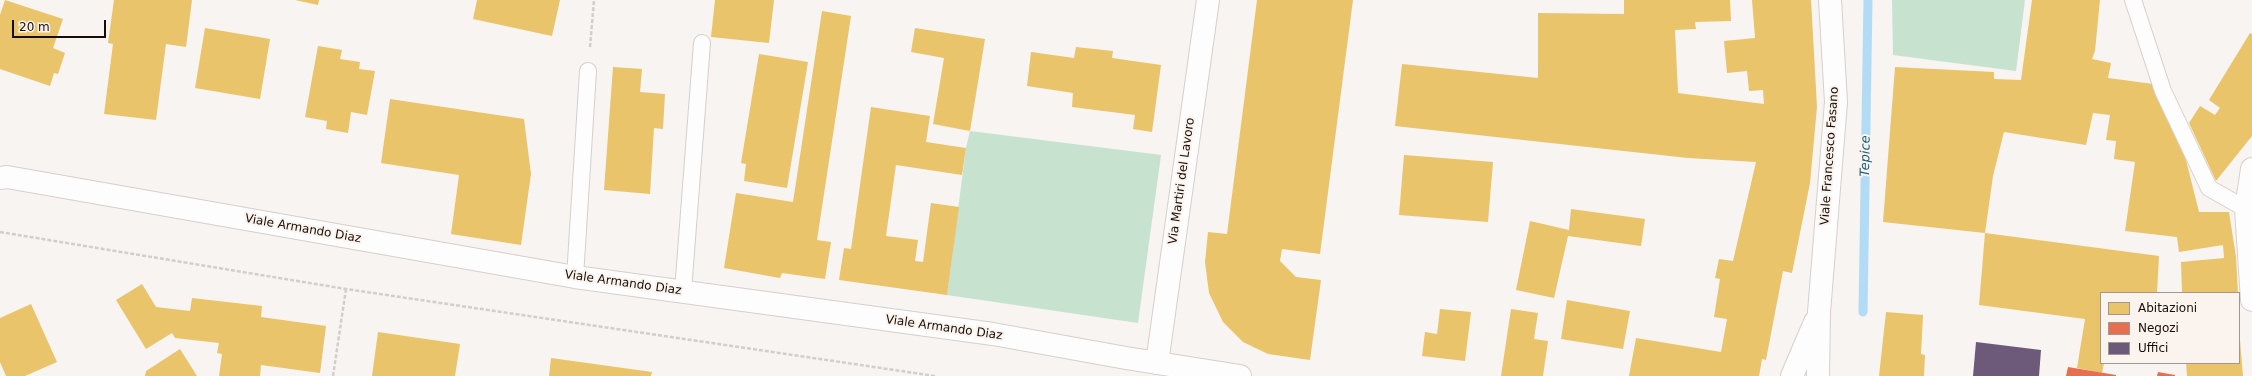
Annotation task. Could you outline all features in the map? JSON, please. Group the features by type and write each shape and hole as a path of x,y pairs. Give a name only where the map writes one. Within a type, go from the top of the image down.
{"street":[{"name":"Via Martiri del Lavoro","path":"1157,363 1208,0"},
{"name":"Viale Francesco Fasano","path":"1818,376 1819,312 1836,102 1830,0"},
{"path":"2252,169 2246,209 2252,300"},
{"name":"Viale Armando Diaz","path":"2,176 575,277 993,334 1240,376"},
{"name":"Viale Francesco Fasano","path":"1792,376 1819,312"}],"lane":[{"path":"2133,0 2163,91 2209,188 2246,209"},
{"path":"682,291 702,43"},
{"path":"575,277 588,71"}],"path":[{"path":"588,71 594,0"},
{"path":"0,232 346,289 935,376"},
{"path":"333,376 346,289"}],"green space":[{"path":"1892,0 2025,0 2016,71 1893,55"},
{"path":"970,131 1161,155 1138,323 947,295 966,148"}],"building: Abitazioni":[{"path":"5,0 63,19 53,48 65,53 58,74 54,73 50,86 0,69 0,15"},
{"path":"114,0 192,0 186,47 166,44 156,120 104,114 113,44 108,43"},
{"path":"295,0 319,0 318,5"},
{"path":"477,0 560,0 552,36 473,19"},
{"path":"715,0 774,0 769,43 711,37"},
{"path":"1257,0 1353,0 1320,254 1282,249 1280,261 1296,277 1321,280 1310,360 1268,354 1243,342 1223,322 1209,293 1205,262 1208,232 1227,234"},
{"path":"1624,0 1730,0 1731,21 1695,22 1696,29 1675,30 1678,93 1764,104 1763,90 1749,91 1747,71 1727,73 1724,41 1755,38 1752,0 1811,0 1817,107 1810,183 1792,273 1783,271 1766,360 1762,359 1759,376 1629,376 1636,338 1721,352 1727,319 1714,317 1720,279 1715,278 1719,259 1733,261 1756,162 1688,158 1395,126 1402,64 1538,78 1538,13 1624,14"},
{"path":"2032,0 2100,0 2095,51 2092,59 2111,63 2108,78 2153,84 2186,160 2199,212 2229,212 2236,257 2238,292 2182,292 2181,262 2224,258 2223,245 2179,252 2177,237 2125,231 2135,162 2114,159 2116,141 2106,140 2110,115 2093,113 2086,145 2004,132 1993,176 1985,233 1883,222 1895,67 1994,72 1994,79 2021,80"},
{"path":"822,11 851,16 817,240 831,242 825,279 782,273 780,278 724,268 736,193 793,202"},
{"path":"205,28 270,39 260,99 195,88"},
{"path":"915,28 985,39 970,131 933,124 944,58 911,52"},
{"path":"2250,33 2252,34 2252,136 2216,181 2189,123 2200,106 2215,115 2220,108 2209,100"},
{"path":"318,46 342,50 340,59 360,62 359,69 375,71 367,115 351,112 348,133 326,129 327,121 305,117"},
{"path":"1076,47 1113,51 1112,58 1161,65 1152,132 1133,129 1135,115 1072,107 1073,93 1027,86 1031,52 1074,58"},
{"path":"759,54 808,62 787,188 744,181 746,164 741,163"},
{"path":"613,67 642,69 640,92 665,94 663,129 654,128 650,194 604,190"},
{"path":"390,99 524,119 531,174 521,245 451,234 459,175 381,163"},
{"path":"871,107 930,116 926,142 966,148 962,175 896,165 886,236 918,240 915,261 923,262 931,203 959,207 947,295 839,280 844,248 851,249"},
{"path":"1404,155 1493,162 1488,222 1399,215"},
{"path":"1571,209 1645,219 1641,246 1568,236 1554,298 1516,290 1530,221 1569,230"},
{"path":"1985,233 2159,256 2157,292 2100,292 2100,364 2104,364 2102,373 2077,368 2085,319 1979,305"},
{"path":"142,284 156,307 190,311 192,298 262,306 261,317 326,326 320,373 261,365 260,376 219,376 222,354 217,353 219,343 175,338 172,333 146,349 116,300"},
{"path":"1567,300 1630,311 1623,349 1561,339"},
{"path":"31,304 57,362 25,376 6,376 0,362 0,318"},
{"path":"1440,309 1471,312 1465,361 1422,356 1425,332 1437,334"},
{"path":"1511,309 1538,313 1534,339 1548,341 1543,376 1501,376"},
{"path":"1886,312 1923,315 1921,354 1925,355 1924,376 1879,376"},
{"path":"378,332 460,344 455,376 372,376"},
{"path":"2240,340 2243,376 2187,376 2186,364 2240,364"},
{"path":"180,349 197,376 145,376 146,371"},
{"path":"551,358 652,372 651,376 549,376"}],"building: Negozi":[{"path":"2068,367 2116,375 2116,376 2066,376"},
{"path":"2158,372 2175,375 2175,376 2157,376"}],"building: Uffici":[{"path":"1976,342 2041,350 2039,376 1973,376"}],"waterway":[{"name":"Tepice","path":"1863,312 1868,0"}]}
